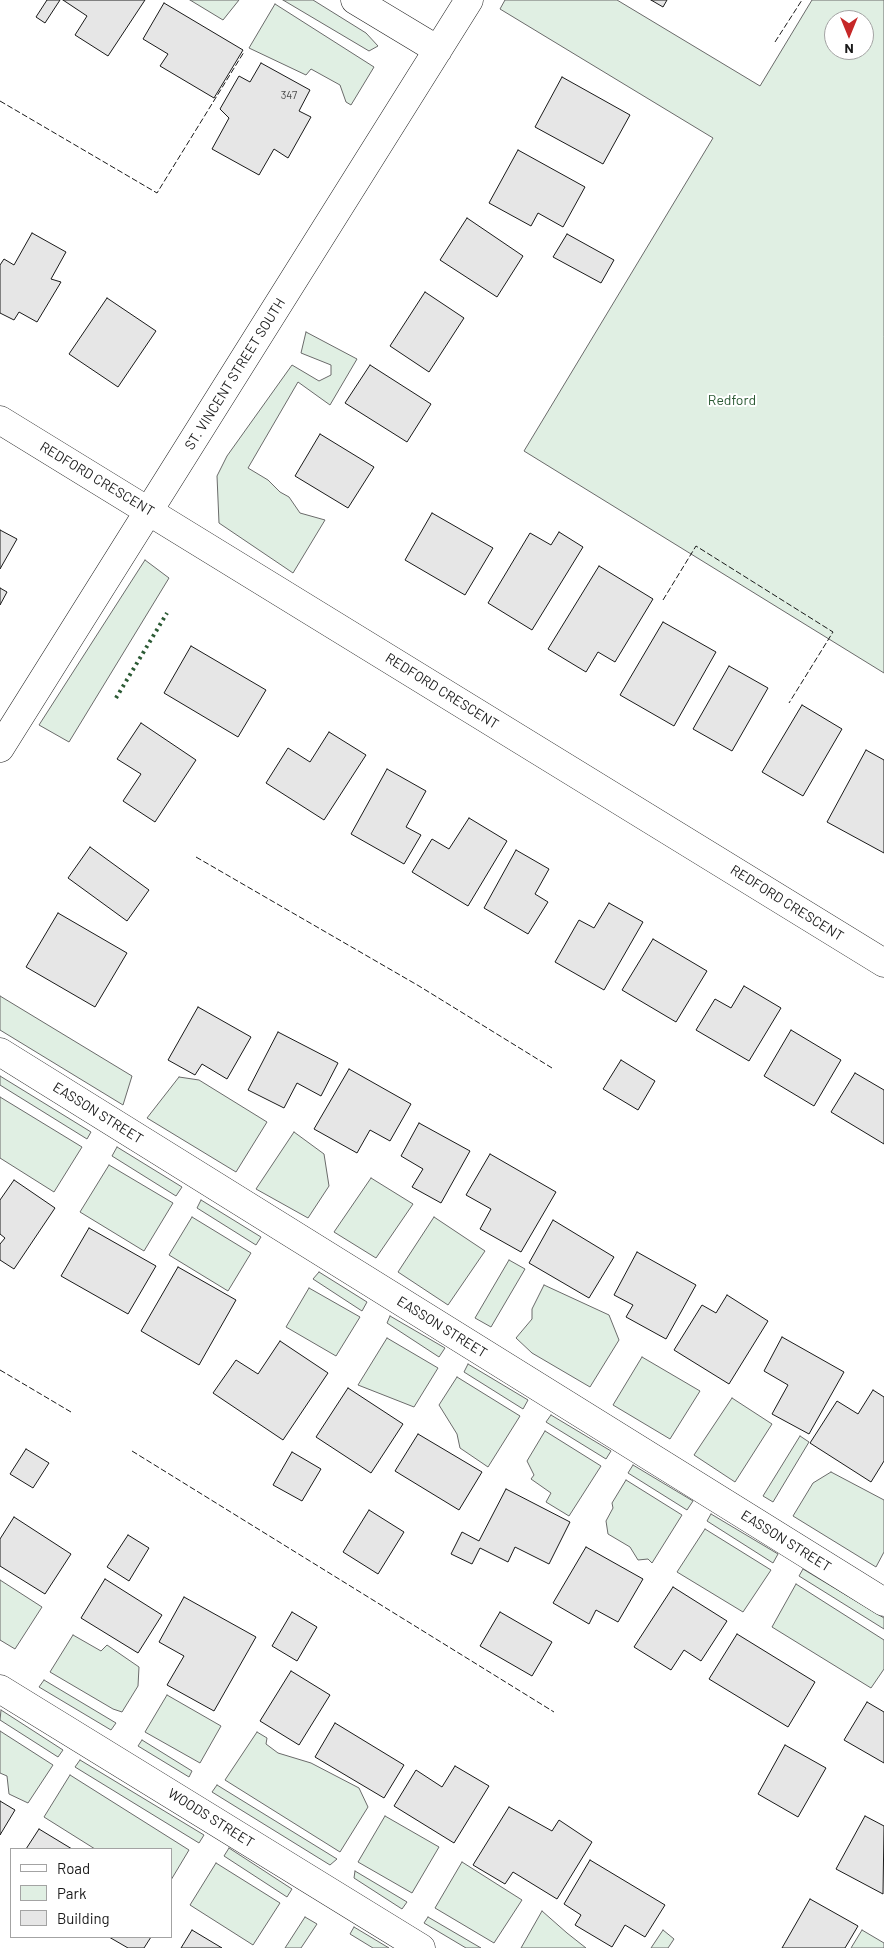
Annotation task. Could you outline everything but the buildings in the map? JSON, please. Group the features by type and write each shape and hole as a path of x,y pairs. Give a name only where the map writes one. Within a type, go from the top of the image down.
{"street":[{"path":"355,0 438,50"},
{"name":"ST. VINCENT STREET SOUTH","path":"0,748 469,0"},
{"name":"REDFORD CRESCENT","path":"0,420 884,962"},
{"name":"EASSON STREET","path":"0,1052 884,1602"},
{"name":"WOODS STREET","path":"0,1689 421,1948"}],"green space":[{"path":"190,0 239,0 223,20"},
{"path":"283,0 313,0 366,33 378,46 369,51"},
{"name":"Redford","path":"505,0 617,0 760,86 812,0 884,0 884,673 524,451 713,138 500,9"},
{"path":"275,4 374,67 351,105 346,102 340,85 311,69 306,75 249,48"},
{"path":"306,332 357,359 330,405 298,382 248,468 268,480 280,492 289,497 300,513 325,520 293,573 219,523 217,476 227,456 292,365 319,381 331,375 331,365 301,353"},
{"path":"145,560 169,578 69,742 39,725"},
{"path":"0,996 132,1076 123,1105 0,1030"},
{"path":"0,1076 91,1132 87,1139 0,1085"},
{"path":"179,1077 199,1080 267,1122 236,1172 147,1118"},
{"path":"0,1097 82,1147 54,1192 0,1158"},
{"path":"294,1132 324,1154 329,1186 308,1218 256,1189"},
{"path":"117,1147 182,1187 176,1196 112,1156"},
{"path":"109,1165 173,1203 144,1251 80,1212"},
{"path":"371,1178 413,1204 376,1258 334,1232"},
{"path":"201,1200 261,1237 256,1245 197,1208"},
{"path":"192,1217 251,1253 228,1291 169,1255"},
{"path":"434,1217 485,1251 448,1305 398,1272"},
{"path":"509,1260 525,1269 491,1327 475,1318"},
{"path":"319,1272 367,1302 362,1311 313,1279"},
{"path":"544,1285 609,1315 619,1340 590,1387 532,1353 516,1338 532,1319 532,1309"},
{"path":"309,1288 360,1317 336,1356 286,1327"},
{"path":"390,1316 445,1348 439,1357 387,1323"},
{"path":"387,1338 438,1368 414,1407 358,1385"},
{"path":"642,1357 700,1391 670,1439 613,1405"},
{"path":"468,1364 528,1400 523,1409 464,1372"},
{"path":"457,1377 520,1416 488,1467 460,1448 457,1434 439,1405"},
{"path":"732,1398 772,1424 735,1482 694,1455"},
{"path":"551,1415 611,1451 606,1459 546,1422"},
{"path":"545,1431 601,1466 569,1516 546,1502 551,1493 531,1479 534,1475 527,1461"},
{"path":"800,1436 809,1442 773,1502 763,1496"},
{"path":"633,1465 693,1501 687,1510 628,1473"},
{"path":"831,1472 884,1500 884,1552 876,1567 793,1516 813,1483"},
{"path":"626,1480 682,1515 652,1563 648,1559 638,1560 630,1547 608,1534 606,1521 613,1508 612,1503"},
{"path":"711,1514 778,1554 773,1563 707,1521"},
{"path":"705,1529 771,1570 743,1612 677,1572"},
{"path":"803,1569 884,1618 884,1629 799,1576"},
{"path":"0,1580 42,1607 15,1649 0,1640"},
{"path":"796,1584 884,1640 884,1669 871,1688 772,1627"},
{"path":"73,1635 101,1651 107,1645 139,1667 138,1686 122,1712 113,1709 50,1672"},
{"path":"44,1680 116,1723 111,1730 39,1687"},
{"path":"167,1695 221,1726 200,1763 145,1732"},
{"path":"1,1710 63,1750 58,1757 0,1720"},
{"path":"0,1731 53,1765 28,1803 9,1794 7,1776 0,1773"},
{"path":"257,1732 267,1738 266,1744 278,1753 311,1763 359,1788 368,1807 340,1852 225,1780"},
{"path":"142,1740 192,1771 189,1777 138,1746"},
{"path":"80,1760 204,1835 199,1843 75,1767"},
{"path":"70,1775 189,1850 172,1878 172,1848 93,1848 44,1817"},
{"path":"217,1785 337,1859 330,1865 212,1792"},
{"path":"385,1816 439,1847 412,1893 358,1862"},
{"path":"229,1848 292,1889 287,1897 224,1856"},
{"path":"462,1862 522,1900 494,1943 435,1908"},
{"path":"216,1863 280,1903 253,1945 190,1905"},
{"path":"355,1871 407,1902 402,1909 354,1878"},
{"path":"542,1911 567,1933 586,1948 521,1948"},
{"path":"305,1917 317,1924 301,1948 285,1948"},
{"path":"428,1917 481,1948 466,1948 424,1923"},
{"path":"354,1927 389,1948 373,1948 350,1934"},
{"path":"663,1930 674,1939 668,1948 651,1948"},
{"path":"862,1930 884,1943 884,1948 851,1948"}],"hedge":[{"path":"116,698 167,613"}],"fence":[{"path":"775,42 802,0"},
{"path":"0,101 157,193 244,52"},
{"path":"663,600 696,546 833,632 789,703"},
{"path":"196,857 419,986 552,1068"},
{"path":"0,1370 71,1412"},
{"path":"132,1451 554,1712"}]}
